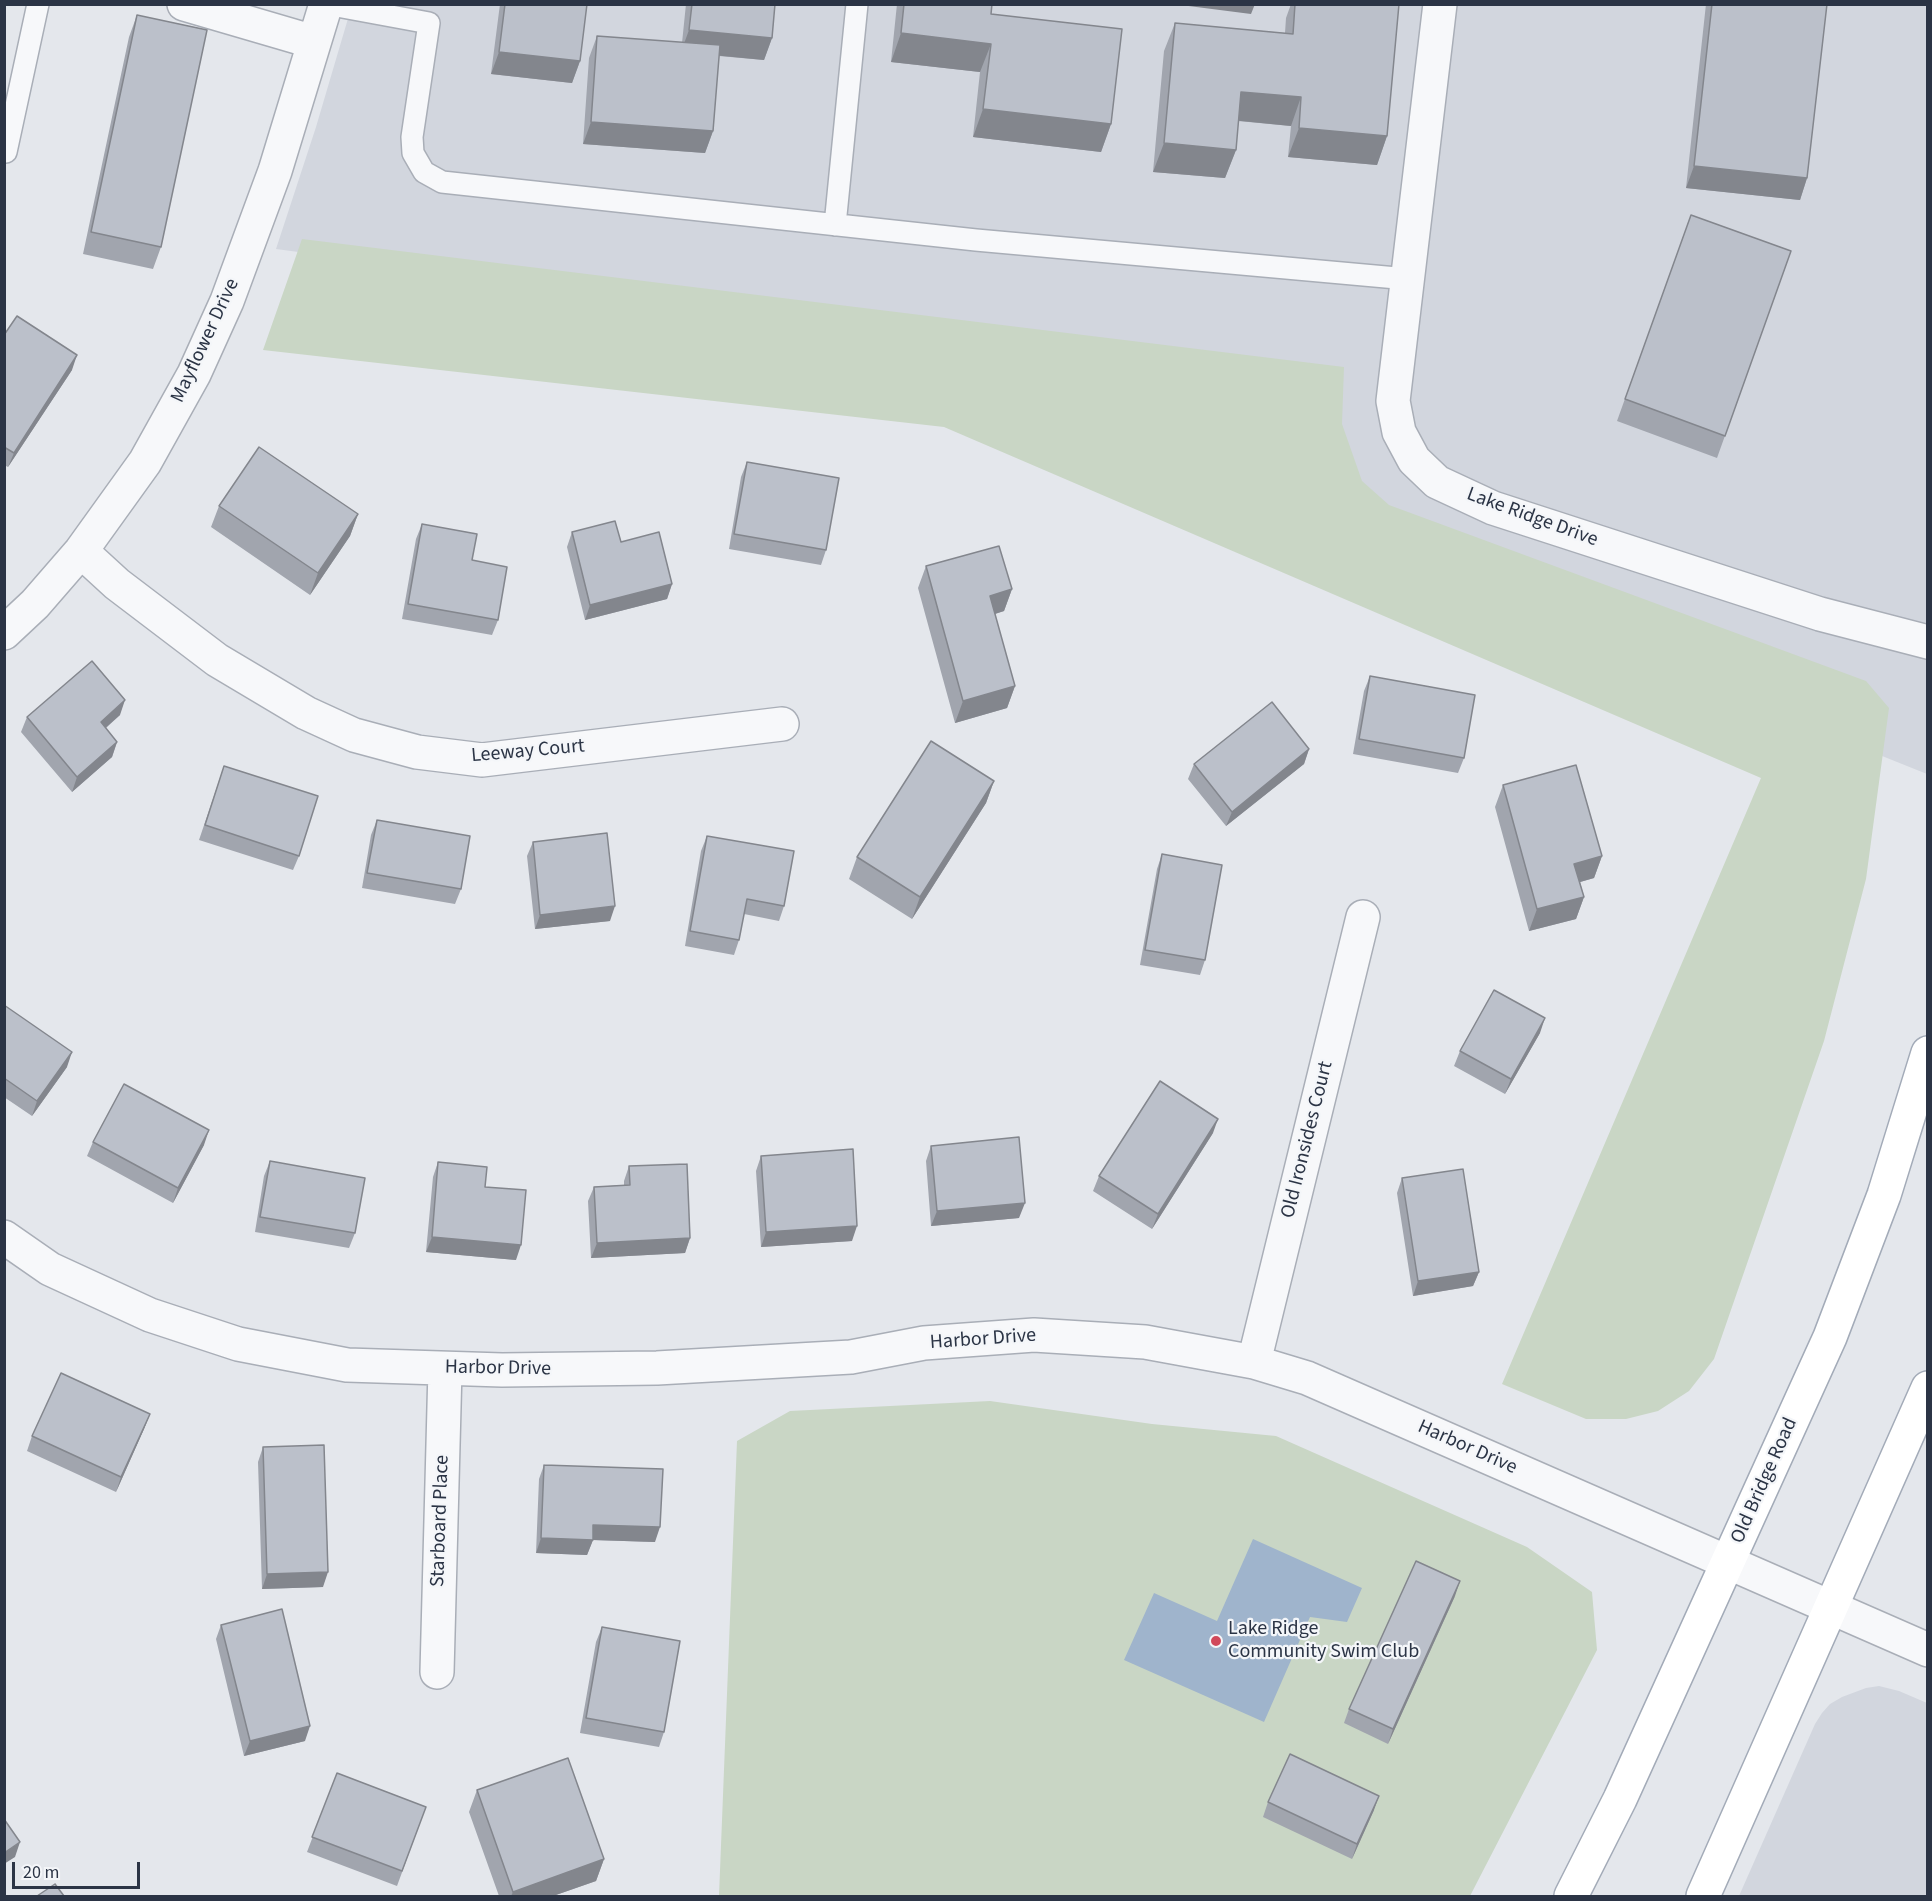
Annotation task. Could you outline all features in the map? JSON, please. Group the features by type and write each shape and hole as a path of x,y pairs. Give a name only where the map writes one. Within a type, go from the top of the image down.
{"main road":[{"name":"Old Bridge Road","path":"1571,1896 1620,1799 1830,1337 1884,1195 1928,1053"},
{"path":"1703,1896 1928,1388"}],"street":[{"path":"184,4 314,42"},
{"name":"Mayflower Drive","path":"4,633 34,604 81,551 145,462 194,374 227,301 275,171 326,4"},
{"name":"Lake Ridge Drive","path":"1440,4 1393,401 1399,432 1414,460 1437,482 1493,508 1797,607 1928,642"},
{"name":"Leeway Court","path":"81,551 117,584 217,660 296,707 354,735 417,752 482,759 782,724"},
{"name":"Old Ironsides Court","path":"1254,1362 1363,917"},
{"name":"Harbor Drive","path":"4,1237 50,1269 150,1315 238,1344 347,1365 502,1370 657,1368 851,1357 924,1343 1034,1335 1145,1342 1254,1362 1307,1378 1928,1650"},
{"name":"Starboard Place","path":"437,1672 445,1369"}],"lane":[{"path":"6,152 38,4"},
{"path":"326,4 429,23 412,145 413,153 424,172 442,182 976,240 1408,279"},
{"path":"835,225 858,4"}],"shaded area":[{"path":"352,5 1927,5 1927,774 1278,514 1296,385 276,249 316,127"},
{"path":"1879,1686 1899,1691 1927,1703 1927,1896 1739,1896 1815,1724 1822,1713 1830,1704 1842,1697"}],"green space":[{"path":"302,239 1344,367 1342,424 1362,481 1389,505 1866,681 1889,708 1866,879 1824,1041 1714,1359 1689,1391 1658,1411 1626,1419 1586,1419 1502,1384 1761,778 944,427 263,350"},
{"path":"990,1401 1152,1424 1276,1436 1527,1547 1592,1592 1597,1650 1470,1896 719,1896 737,1441 790,1411"}],"water":[{"name":"Lake Ridge Community Swim Club","path":"1253,1539 1362,1588 1347,1622 1310,1617 1264,1722 1124,1660 1154,1593 1217,1621"}],"building":[{"path":"505,4 587,4 580,61 499,52"},
{"path":"692,4 775,4 772,38 689,30"},
{"path":"904,4 992,4 991,14 1122,29 1111,124 983,109 991,44 901,33"},
{"path":"1295,4 1399,4 1387,136 1299,128 1301,97 1241,92 1236,150 1164,143 1175,23 1293,34"},
{"path":"1712,4 1827,4 1807,178 1694,166"},
{"path":"137,15 207,30 161,247 91,232"},
{"path":"597,36 720,45 713,131 591,122"},
{"path":"1691,215 1791,251 1725,436 1625,399"},
{"path":"17,316 77,355 14,453 4,447 4,335"},
{"path":"259,447 358,514 318,573 219,506"},
{"path":"747,462 839,478 826,550 734,534"},
{"path":"615,521 621,542 659,532 672,584 590,605 572,532"},
{"path":"422,524 477,534 472,560 507,567 498,620 408,604"},
{"path":"999,546 1012,589 990,596 1015,686 963,701 926,566"},
{"path":"92,661 125,700 101,722 117,742 77,777 27,717"},
{"path":"1370,676 1475,695 1464,758 1359,739"},
{"path":"1272,702 1309,749 1232,812 1194,764"},
{"path":"931,741 994,781 920,897 857,857"},
{"path":"1576,765 1602,856 1574,864 1584,897 1537,909 1503,785"},
{"path":"224,766 318,796 299,856 205,825"},
{"path":"377,820 470,836 461,889 367,873"},
{"path":"607,833 615,906 540,915 533,842"},
{"path":"707,836 794,851 784,906 747,899 739,940 690,931"},
{"path":"1162,854 1222,865 1205,960 1145,950"},
{"path":"1494,990 1545,1018 1511,1079 1460,1051"},
{"path":"4,1005 72,1052 37,1101 4,1078"},
{"path":"1160,1081 1218,1119 1158,1214 1099,1176"},
{"path":"124,1084 209,1130 178,1188 93,1142"},
{"path":"1019,1137 1025,1203 937,1211 931,1146"},
{"path":"853,1149 857,1226 766,1232 761,1156"},
{"path":"270,1161 365,1178 355,1233 260,1217"},
{"path":"438,1162 487,1167 485,1187 526,1190 521,1245 432,1237"},
{"path":"687,1164 690,1238 597,1243 594,1187 630,1185 629,1166"},
{"path":"1463,1169 1479,1272 1418,1281 1402,1178"},
{"path":"61,1373 150,1414 121,1477 32,1436"},
{"path":"324,1445 328,1572 267,1574 263,1447"},
{"path":"544,1465 663,1469 660,1527 593,1525 593,1540 541,1538"},
{"path":"1416,1561 1460,1581 1393,1729 1349,1709"},
{"path":"282,1609 310,1726 250,1741 221,1625"},
{"path":"602,1627 680,1641 664,1732 586,1718"},
{"path":"1290,1754 1379,1796 1357,1844 1268,1802"},
{"path":"568,1758 604,1859 513,1892 477,1790"},
{"path":"337,1773 426,1807 402,1871 312,1837"},
{"path":"4,1819 20,1842 4,1853"},
{"path":"55,1884 64,1896 37,1896"}],"place":[{"name":"Lake Ridge Community Swim Club","path":"1216,1641"}]}
